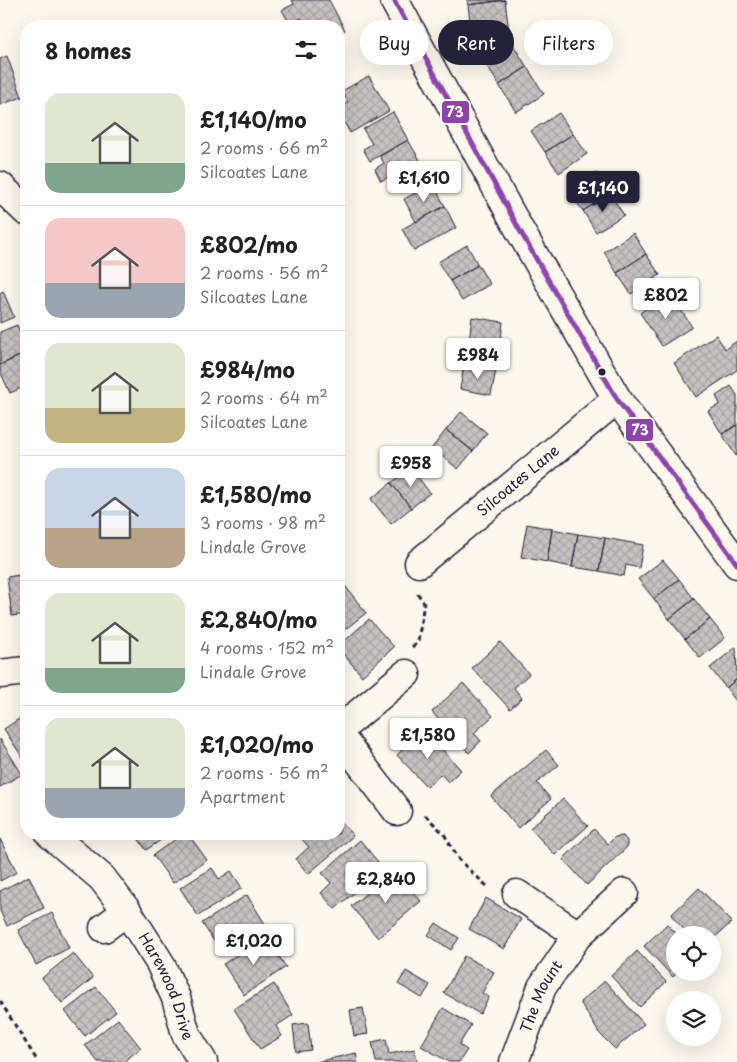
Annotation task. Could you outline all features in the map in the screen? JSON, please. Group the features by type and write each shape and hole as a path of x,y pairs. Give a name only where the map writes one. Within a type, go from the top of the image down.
{"street":[{"path":"394,0 519,230 617,399 737,564"},
{"path":"0,186 20,204"},
{"name":"Silcoates Lane","path":"419,563 617,399"},
{"path":"0,674 20,672"},
{"path":"345,725 406,674"},
{"path":"345,744 397,811"},
{"name":"Harewood Drive","path":"50,844 102,878 127,910 160,963 176,998 186,1034 203,1062"},
{"name":"The Mount","path":"514,1062 542,987 578,935 624,893"},
{"path":"516,894 578,935"},
{"path":"104,928 127,910"}],"path":[{"path":"406,674 394,662 418,642 424,603 406,576 419,563"},
{"path":"397,811 414,805 444,834 459,860 496,895 516,894"},
{"path":"0,1000 38,1062"}],"building":[{"path":"292,0 329,0 340,20 302,20 301,18 288,20 282,10 294,4"},
{"path":"467,0 505,0 468,5"},
{"path":"505,0 508,20 470,20 468,5"},
{"path":"514,46 527,67 499,85 486,65 514,65"},
{"path":"7,56 20,92 20,98 0,105 0,59"},
{"path":"527,67 544,94 516,112 499,85"},
{"path":"369,76 389,111 350,133 345,124 345,104 348,102 345,96 345,89"},
{"path":"393,112 408,140 370,161 363,149 372,144 363,129"},
{"path":"559,113 573,134 545,152 531,131"},
{"path":"573,134 587,154 559,173 545,152"},
{"path":"408,140 423,165 395,181 392,175 381,181 375,169 384,163 380,156"},
{"path":"597,173 610,194 583,211 569,191"},
{"path":"433,184 445,206 416,222 404,199"},
{"path":"610,194 624,215 596,232 583,211"},
{"path":"445,206 456,228 414,251 402,229"},
{"path":"633,233 646,254 617,273 604,252"},
{"path":"467,245 478,265 450,281 438,262"},
{"path":"646,254 660,275 631,294 617,273"},
{"path":"478,265 490,284 462,301 450,281"},
{"path":"3,291 14,317 0,323 0,293"},
{"path":"670,293 692,327 662,346 640,313"},
{"path":"472,317 503,322 500,346 469,341"},
{"path":"17,325 20,332 20,356 0,365 0,332"},
{"path":"716,335 725,349 737,341 737,370 696,397 674,363"},
{"path":"469,341 500,346 496,370 464,365"},
{"path":"20,356 20,389 10,393 0,371 0,365"},
{"path":"464,365 496,370 491,395 460,389"},
{"path":"731,386 737,395 737,425 722,434 708,411 720,404 716,396"},
{"path":"461,412 487,433 473,451 446,430"},
{"path":"737,425 737,455 736,456 722,434"},
{"path":"446,430 473,451 458,469 432,448"},
{"path":"411,468 430,493 411,508 391,483"},
{"path":"391,483 411,508 391,524 371,499"},
{"path":"527,524 552,529 547,562 521,557"},
{"path":"552,529 578,534 572,567 547,562"},
{"path":"578,534 605,538 599,571 572,567"},
{"path":"605,538 643,545 639,568 626,565 624,576 599,571"},
{"path":"663,560 679,579 654,599 638,579"},
{"path":"20,575 20,615 12,616 7,577"},
{"path":"679,579 694,599 669,619 654,599"},
{"path":"345,586 366,613 345,629"},
{"path":"694,599 710,619 685,639 669,619"},
{"path":"369,619 394,647 362,676 345,656 345,641"},
{"path":"710,619 725,638 700,658 685,639"},
{"path":"500,642 529,674 514,688 522,698 510,709 472,668"},
{"path":"736,647 737,679 726,688 710,668"},
{"path":"737,679 737,702 726,688"},
{"path":"463,683 493,716 474,733 481,741 469,753 432,712"},
{"path":"20,718 20,754 4,729"},
{"path":"424,729 461,770 448,782 441,774 427,787 397,755"},
{"path":"0,739 20,771 20,775 0,787"},
{"path":"546,750 559,765 537,783 551,799 518,828 491,796"},
{"path":"563,799 588,826 555,855 530,828"},
{"path":"345,826 353,836 308,874 296,859 309,847 303,840 345,840"},
{"path":"594,829 608,844 615,837 623,836 627,841 627,847 587,885 563,859"},
{"path":"0,839 17,872 0,881"},
{"path":"139,840 161,840 146,850"},
{"path":"174,840 192,840 207,860 173,883 153,855"},
{"path":"360,840 383,868 335,909 321,893 331,883 322,873"},
{"path":"212,868 219,879 231,871 242,888 198,916 180,888"},
{"path":"395,870 421,901 378,938 351,906"},
{"path":"29,876 44,908 7,926 0,911 0,891"},
{"path":"699,888 732,922 721,932 721,926 681,926 671,915"},
{"path":"247,895 267,927 223,955 202,923"},
{"path":"486,898 521,919 504,949 469,929"},
{"path":"52,913 69,948 36,965 18,930"},
{"path":"436,923 459,938 451,950 428,935"},
{"path":"667,924 669,926 666,926 666,970 644,946"},
{"path":"269,941 286,967 244,995 223,964 257,942 260,946"},
{"path":"637,951 666,982 640,1007 611,976"},
{"path":"73,953 93,978 62,1003 42,978"},
{"path":"464,956 494,972 482,993 489,997 480,1014 444,993"},
{"path":"406,971 430,985 422,998 398,984"},
{"path":"605,981 644,1024 615,1049 599,1033 580,1002"},
{"path":"274,984 293,1015 276,1026 282,1036 260,1049 234,1009"},
{"path":"96,987 116,1012 85,1036 65,1011"},
{"path":"363,1008 368,1034 354,1036 350,1010"},
{"path":"443,1008 471,1025 459,1045 467,1050 459,1062 449,1062 421,1046"},
{"path":"118,1019 141,1048 123,1062 98,1062 85,1045"},
{"path":"308,1023 311,1050 296,1052 293,1025"},
{"path":"386,1039 389,1054 415,1049 417,1062 376,1062 372,1042"},
{"path":"356,1053 358,1062 316,1062"}],"transit line":[{"name":"73","path":"394,0 519,229 617,399 737,564"}]}
